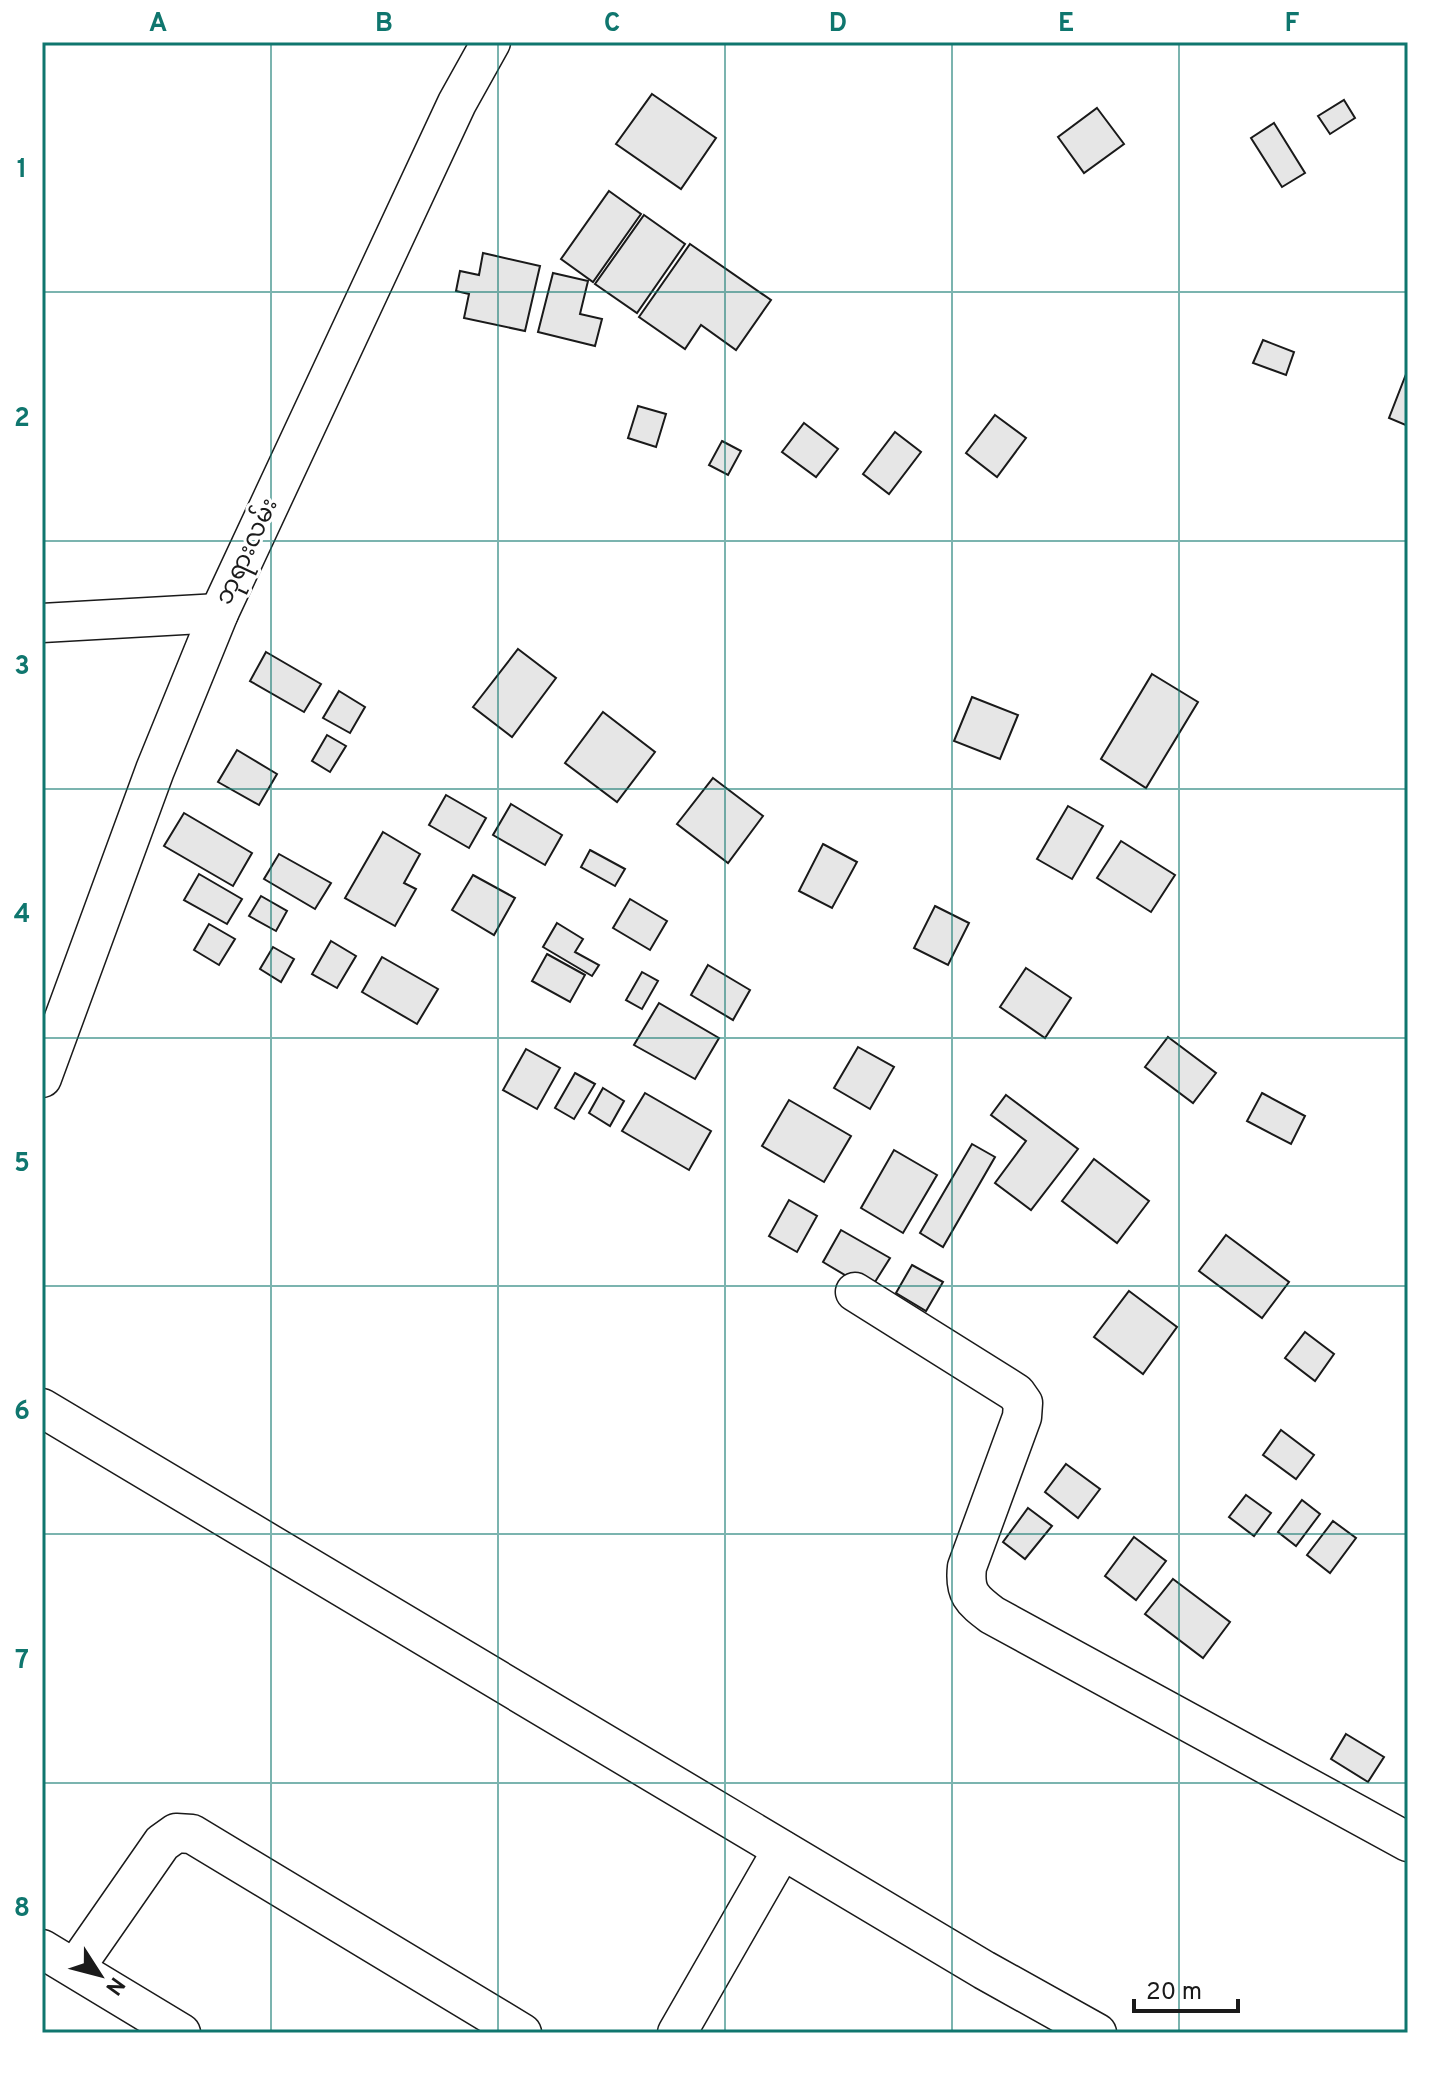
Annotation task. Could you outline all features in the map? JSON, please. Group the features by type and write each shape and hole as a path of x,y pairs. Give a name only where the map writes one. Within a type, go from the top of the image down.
{"street":[{"name":"ဘုရားလမ်း","path":"42,1078 155,770 219,613 457,103 491,42"},
{"path":"42,623 219,613"},
{"path":"855,1292 1016,1393 1023,1403 1022,1417 967,1567 965,1584 974,1601 992,1615 1408,1842"},
{"path":"42,1408 984,1970 1097,2033"},
{"path":"75,1968 162,1843 176,1833 192,1834 522,2033"},
{"path":"677,2033 782,1850"},
{"path":"42,1949 181,2033"}],"building":[{"path":"652,94 716,138 681,189 616,144"},
{"path":"1344,100 1355,118 1330,134 1318,116"},
{"path":"1097,108 1124,144 1084,173 1058,137"},
{"path":"1274,123 1305,173 1282,187 1251,138"},
{"path":"609,191 641,214 593,282 561,259"},
{"path":"644,215 685,244 637,313 595,284"},
{"path":"690,244 771,300 736,350 701,325 685,349 639,317"},
{"path":"483,253 540,266 525,331 464,318 469,294 456,291 460,271 479,275"},
{"path":"553,273 588,281 580,314 602,319 595,346 538,332"},
{"path":"1263,340 1294,352 1286,375 1253,363"},
{"path":"1408,369 1408,426 1389,418"},
{"path":"638,406 666,414 656,447 628,438"},
{"path":"995,415 1026,438 997,477 966,453"},
{"path":"804,423 838,449 816,477 782,452"},
{"path":"895,432 921,452 889,494 863,474"},
{"path":"722,441 741,451 728,475 709,465"},
{"path":"518,649 556,678 512,737 473,707"},
{"path":"266,652 321,684 304,712 250,681"},
{"path":"1152,674 1198,702 1146,788 1101,759"},
{"path":"339,691 365,707 350,733 323,718"},
{"path":"972,697 1018,715 1000,759 954,741"},
{"path":"603,712 655,752 617,802 565,763"},
{"path":"327,735 346,746 330,772 312,761"},
{"path":"237,750 277,774 259,805 218,782"},
{"path":"713,778 763,816 728,863 677,824"},
{"path":"446,795 486,818 469,848 429,825"},
{"path":"511,804 562,835 545,865 493,835"},
{"path":"1068,806 1103,826 1072,879 1037,859"},
{"path":"184,813 252,853 233,886 164,846"},
{"path":"383,832 420,854 404,883 416,889 395,926 345,898"},
{"path":"1121,841 1175,875 1151,912 1097,878"},
{"path":"823,844 857,862 832,908 799,891"},
{"path":"590,850 625,869 615,886 581,867"},
{"path":"279,854 331,883 315,909 264,879"},
{"path":"199,874 242,899 227,924 184,900"},
{"path":"473,875 515,898 494,935 452,910"},
{"path":"261,896 287,911 276,931 249,916"},
{"path":"630,899 667,921 650,950 613,928"},
{"path":"935,906 969,923 948,965 914,948"},
{"path":"557,923 583,939 575,952 599,965 592,976 543,947"},
{"path":"209,924 235,939 219,965 194,950"},
{"path":"331,941 356,956 337,988 312,974"},
{"path":"273,947 294,959 281,982 260,969"},
{"path":"547,954 585,975 570,1002 532,981"},
{"path":"382,957 438,989 417,1024 362,992"},
{"path":"708,965 750,990 733,1020 691,995"},
{"path":"1026,968 1071,998 1045,1038 1000,1007"},
{"path":"642,972 658,981 642,1009 626,1000"},
{"path":"659,1003 719,1038 695,1079 634,1045"},
{"path":"1168,1037 1216,1073 1193,1103 1145,1067"},
{"path":"858,1047 894,1067 870,1109 834,1088"},
{"path":"526,1049 560,1068 537,1109 503,1090"},
{"path":"575,1073 595,1084 574,1119 555,1108"},
{"path":"603,1088 624,1101 610,1126 589,1113"},
{"path":"645,1093 711,1131 689,1170 622,1131"},
{"path":"1262,1093 1305,1116 1291,1144 1247,1121"},
{"path":"1006,1095 1078,1149 1031,1210 995,1183 1026,1141 991,1115"},
{"path":"789,1100 851,1136 824,1182 762,1146"},
{"path":"972,1144 995,1157 943,1247 920,1233"},
{"path":"894,1150 937,1175 903,1233 861,1208"},
{"path":"1094,1159 1149,1201 1117,1243 1062,1201"},
{"path":"789,1200 817,1216 797,1252 769,1236"},
{"path":"841,1230 890,1258 870,1290 823,1262"},
{"path":"1226,1235 1289,1282 1262,1318 1199,1271"},
{"path":"912,1265 943,1282 926,1311 896,1293"},
{"path":"1129,1291 1177,1327 1143,1374 1094,1337"},
{"path":"1305,1332 1334,1354 1315,1381 1285,1358"},
{"path":"1281,1430 1314,1455 1296,1479 1263,1455"},
{"path":"1066,1464 1100,1489 1078,1518 1045,1492"},
{"path":"1246,1495 1271,1513 1254,1536 1229,1517"},
{"path":"1302,1500 1320,1514 1296,1546 1278,1532"},
{"path":"1028,1508 1052,1526 1025,1559 1003,1542"},
{"path":"1333,1521 1356,1538 1330,1573 1307,1555"},
{"path":"1134,1537 1166,1561 1136,1600 1105,1576"},
{"path":"1173,1579 1230,1622 1203,1658 1145,1614"},
{"path":"1346,1734 1384,1757 1368,1782 1331,1759"}]}
